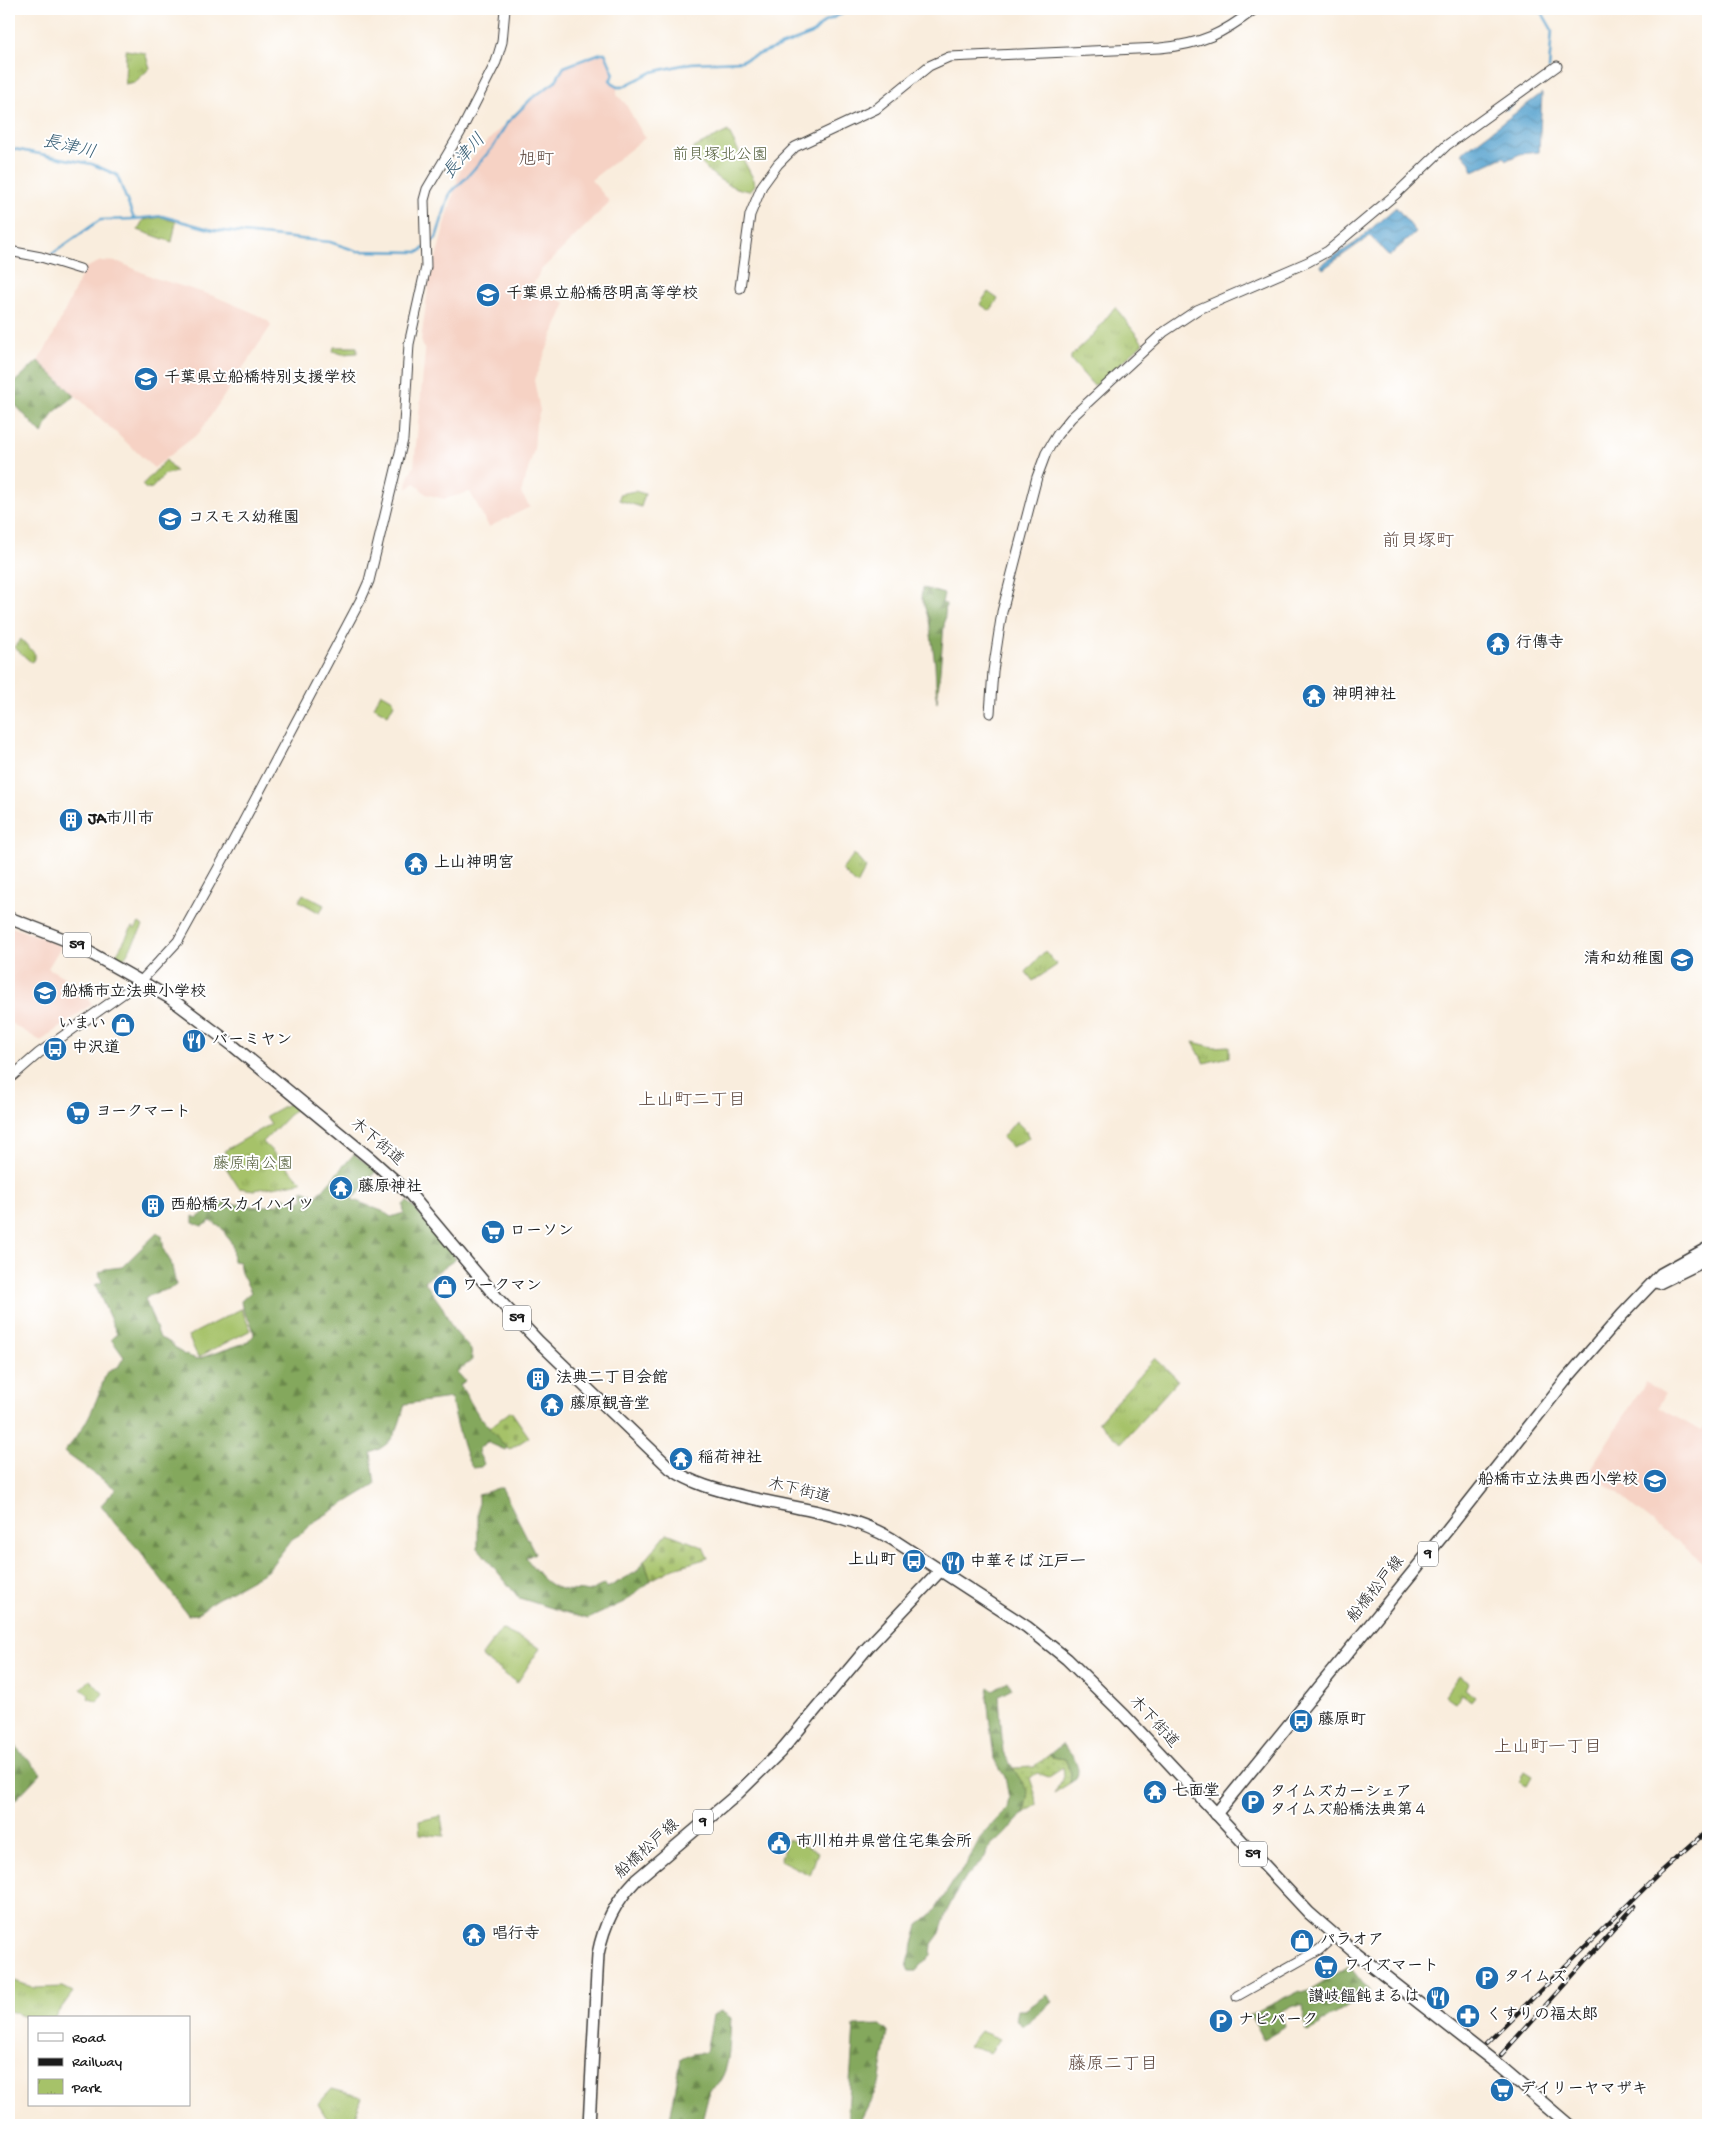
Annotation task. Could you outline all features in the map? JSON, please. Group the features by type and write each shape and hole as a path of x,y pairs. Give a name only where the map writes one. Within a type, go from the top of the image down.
{"main road":[{"name":"木下街道","path":"9,918 71,942 141,981 190,1012 231,1044 410,1194 505,1306 671,1469 692,1481 714,1489 850,1521 872,1528 1027,1627 1067,1658 1111,1702 1303,1907 1334,1936 1488,2057 1570,2125"},
{"name":"船橋松戸線","path":"1216,1814 1448,1529 1568,1377 1662,1274 1671,1267 1708,1248"},
{"name":"船橋松戸線","path":"1641,1295 1659,1282 1708,1259"},
{"name":"船橋松戸線","path":"589,2125 598,1954 602,1937 612,1912 624,1893 636,1880 734,1797 780,1752 868,1647 940,1571"}],"street":[{"path":"9,1079 39,1053 141,981 178,941 188,926 303,710 369,581 403,440 409,344 426,267 424,200 427,189 460,133 496,62 502,42 506,9"},
{"path":"740,288 750,216 762,186 778,164 795,147 876,109 911,78 929,66 949,57 1160,48 1189,45 1233,26 1255,9"},
{"path":"990,713 993,671 1002,612 1037,477 1046,453 1057,435 1071,418 1164,332 1197,310 1308,262 1328,251 1396,194 1447,145 1557,66"},
{"path":"9,251 41,257 80,269"},
{"path":"1236,1996 1319,1950 1334,1936"}],"shaded area":[{"name":"千葉県立船橋啓明高等学校","path":"605,54 612,73 609,80 617,88 617,95 625,103 645,138 591,180 610,202 541,270 532,287 566,303 534,380 540,411 536,423 534,450 521,493 530,507 489,527 470,492 444,499 426,494 415,483 407,489 408,477 414,466 425,352 421,340 429,283 460,170 517,111 555,81 565,65 569,66"},
{"name":"千葉県立船橋特別支援学校","path":"101,261 119,262 155,278 214,296 254,313 269,322 271,326 199,433 154,468 38,361 52,338 85,268"},
{"name":"船橋市立法典小学校","path":"9,926 43,938 61,947 48,968 71,981 92,1004 41,1041 9,1022"},
{"name":"船橋市立法典西小学校","path":"1646,1382 1665,1394 1658,1407 1701,1431 1708,1418 1708,1567 1588,1472"}],"green space":[{"path":"126,50 145,53 150,68 135,82 125,84"},
{"name":"前貝塚北公園","path":"728,131 754,180 755,185 750,191 732,186 716,177 702,164 692,149"},
{"path":"162,217 176,222 172,242 138,230 143,220"},
{"path":"988,292 998,299 990,311 980,304"},
{"path":"1115,307 1143,343 1098,384 1093,385 1071,360 1071,356 1093,335"},
{"path":"334,347 357,347 357,353 342,354 333,351"},
{"path":"38,361 75,396 53,413 42,434 9,398 9,387"},
{"path":"166,460 176,472 165,474 152,488 146,489 142,485"},
{"path":"635,491 645,494 641,507 619,500 620,494"},
{"path":"923,588 944,594 942,603 946,604 937,703 935,664 929,620 921,596"},
{"path":"21,639 35,654 35,659 31,662 14,647"},
{"path":"381,693 393,700 394,704 388,715 374,707"},
{"path":"854,854 866,868 857,885 842,870"},
{"path":"303,894 324,905 320,913 299,901"},
{"path":"139,923 143,926 121,964 114,959 132,927 135,929"},
{"path":"1045,951 1057,965 1033,981 1026,972"},
{"path":"1193,1042 1213,1047 1229,1046 1229,1057 1204,1063"},
{"name":"藤原南公園","path":"291,1102 297,1107 263,1142 302,1182 254,1190 239,1188 223,1163 229,1159 224,1151 271,1124 266,1116"},
{"path":"1016,1121 1026,1131 1029,1138 1012,1147 1002,1138"},
{"path":"354,1154 376,1171 358,1194 351,1199 382,1211 391,1217 404,1213 403,1205 407,1201 456,1259 424,1281 443,1308 453,1329 471,1350 472,1360 457,1372 465,1381 460,1385 479,1416 507,1448 505,1450 487,1442 480,1447 478,1452 484,1464 481,1467 473,1468 463,1447 451,1398 405,1404 395,1434 386,1445 371,1453 375,1485 312,1523 304,1532 292,1539 267,1571 215,1600 197,1614 188,1615 141,1552 116,1525 101,1505 116,1489 64,1452 90,1415 106,1373 118,1367 124,1357 111,1339 117,1334 95,1285 102,1282 99,1273 105,1269 122,1267 157,1233 162,1236 164,1251 171,1262 176,1285 145,1299 160,1338 169,1342 183,1354 197,1359 248,1342 254,1335 250,1322 243,1311 241,1301 251,1292 241,1273 239,1262 233,1261 231,1243 224,1230 211,1221 202,1226 193,1223 193,1216 197,1218 218,1202 259,1207 278,1204 284,1197 292,1202 303,1200 303,1190 317,1196"},
{"path":"241,1309 251,1330 198,1357 188,1336"},
{"path":"1155,1358 1178,1380 1121,1443 1098,1422"},
{"path":"511,1411 529,1437 509,1450 489,1428"},
{"path":"502,1488 535,1553 526,1558 550,1584 565,1590 588,1592 605,1584 607,1588 636,1572 644,1561 651,1580 626,1601 588,1619 519,1598 478,1548 478,1495"},
{"path":"667,1533 703,1547 708,1558 674,1568 651,1580 644,1561"},
{"path":"503,1630 540,1648 517,1683 483,1658 482,1655 500,1631"},
{"path":"1458,1676 1469,1683 1466,1689 1475,1696 1471,1701 1462,1694 1456,1703 1445,1695"},
{"path":"90,1680 103,1693 97,1702 88,1698 89,1695 81,1689"},
{"path":"1008,1681 1012,1689 999,1696 1003,1752 1028,1792 1024,1813 993,1844 985,1857 961,1883 947,1911 940,1933 932,1944 931,1955 916,1971 909,1971 907,1967 918,1925 934,1912 955,1879 964,1869 980,1838 1007,1808 1009,1798 1005,1777 994,1759 987,1698 989,1687 993,1690"},
{"path":"9,1740 41,1773 9,1806"},
{"path":"1062,1744 1077,1764 1078,1774 1076,1779 1070,1783 1071,1773 1065,1759 1049,1755"},
{"path":"1049,1755 1065,1759 1071,1773 1070,1783 1054,1793 1064,1777 1063,1768 1049,1777 1037,1773 1030,1778 1037,1805 1024,1813 1025,1795 1013,1768 1034,1767"},
{"path":"1524,1772 1532,1777 1527,1786 1519,1782"},
{"path":"441,1816 444,1836 420,1834 419,1821"},
{"path":"788,1839 818,1852 810,1875 780,1860"},
{"path":"1349,1966 1370,1992 1308,2032 1306,2031 1303,2005 1293,2005 1279,2012 1285,2026 1284,2028 1263,2040 1250,2015 1299,1991 1311,1989"},
{"path":"9,1979 35,1988 63,1987 73,1992 55,2016 28,2016 28,2018 9,2011"},
{"path":"1047,1995 1053,2002 1023,2026 1015,2020 1017,2010 1025,2010"},
{"path":"721,2011 731,2018 728,2058 722,2077 710,2090 701,2125 669,2125 681,2059 692,2054 706,2052 713,2015"},
{"path":"881,2025 888,2032 879,2084 858,2125 847,2125 854,2026"},
{"path":"980,2031 1000,2039 990,2053 968,2046"},
{"path":"332,2089 362,2097 352,2125 334,2125 326,2117 318,2104"}],"water":[{"path":"1542,93 1539,152 1520,154 1507,160 1504,157 1473,171 1469,161 1462,153"},
{"path":"1396,207 1416,232 1389,256 1370,236 1323,269 1320,265 1355,243"}],"waterway":[{"name":"長津川","path":"428,245 436,238 450,193 494,146 507,123 532,98 555,82 564,67 605,53 614,74 610,80 617,87 622,87 652,72 691,63 741,61 812,34 824,22 843,13 846,9"},
{"path":"1540,9 1552,30 1549,69"},
{"path":"1506,109 1516,101"},
{"name":"長津川","path":"9,148 92,164 117,175 134,219 162,216 213,230 330,242 357,251 419,252 424,248"},
{"path":"52,254 100,220 134,219"}],"railway":[{"path":"1486,2044 1661,1872 1708,1830"},
{"path":"1501,2055 1634,1907"}],"place":[{"name":"千葉県立船橋啓明高等学校","path":"488,295"},
{"name":"千葉県立船橋特別支援学校","path":"146,379"},
{"name":"コスモス幼稚園","path":"170,519"},
{"name":"行傳寺","path":"1498,644"},
{"name":"神明神社","path":"1314,696"},
{"name":"JA市川市","path":"71,820"},
{"name":"上山神明宮","path":"416,864"},
{"name":"清和幼稚園","path":"1682,960"},
{"name":"船橋市立法典小学校","path":"45,993"},
{"name":"いまい","path":"123,1025"},
{"name":"バーミヤン","path":"194,1041"},
{"name":"中沢道","path":"55,1049"},
{"name":"ヨークマート","path":"78,1113"},
{"name":"藤原神社","path":"341,1188"},
{"name":"西船橋スカイハイツ","path":"153,1206"},
{"name":"ローソン","path":"493,1232"},
{"name":"ワークマン","path":"445,1287"},
{"name":"法典二丁目会館","path":"538,1379"},
{"name":"藤原観音堂","path":"552,1405"},
{"name":"稲荷神社","path":"681,1459"},
{"name":"船橋市立法典西小学校","path":"1655,1481"},
{"name":"上山町","path":"914,1561"},
{"name":"中華そば 江戸一","path":"953,1563"},
{"name":"藤原町","path":"1301,1721"},
{"name":"七面堂","path":"1155,1792"},
{"name":"タイムズカーシェア タイムズ船橋法典第４","path":"1253,1802"},
{"name":"市川柏井県営住宅集会所","path":"779,1843"},
{"name":"唱行寺","path":"474,1935"},
{"name":"パラオア","path":"1302,1941"},
{"name":"ワイズマート","path":"1326,1967"},
{"name":"タイムズ","path":"1487,1978"},
{"name":"讃岐饂飩まるは","path":"1438,1998"},
{"name":"くすりの福太郎","path":"1468,2016"},
{"name":"ナビパーク","path":"1221,2021"},
{"name":"デイリーヤマザキ","path":"1502,2090"}],"district":[{"name":"旭町","path":"536,160"},
{"name":"前貝塚町","path":"1418,542"},
{"name":"上山町二丁目","path":"692,1101"},
{"name":"上山町一丁目","path":"1548,1748"},
{"name":"藤原二丁目","path":"1113,2065"}]}
